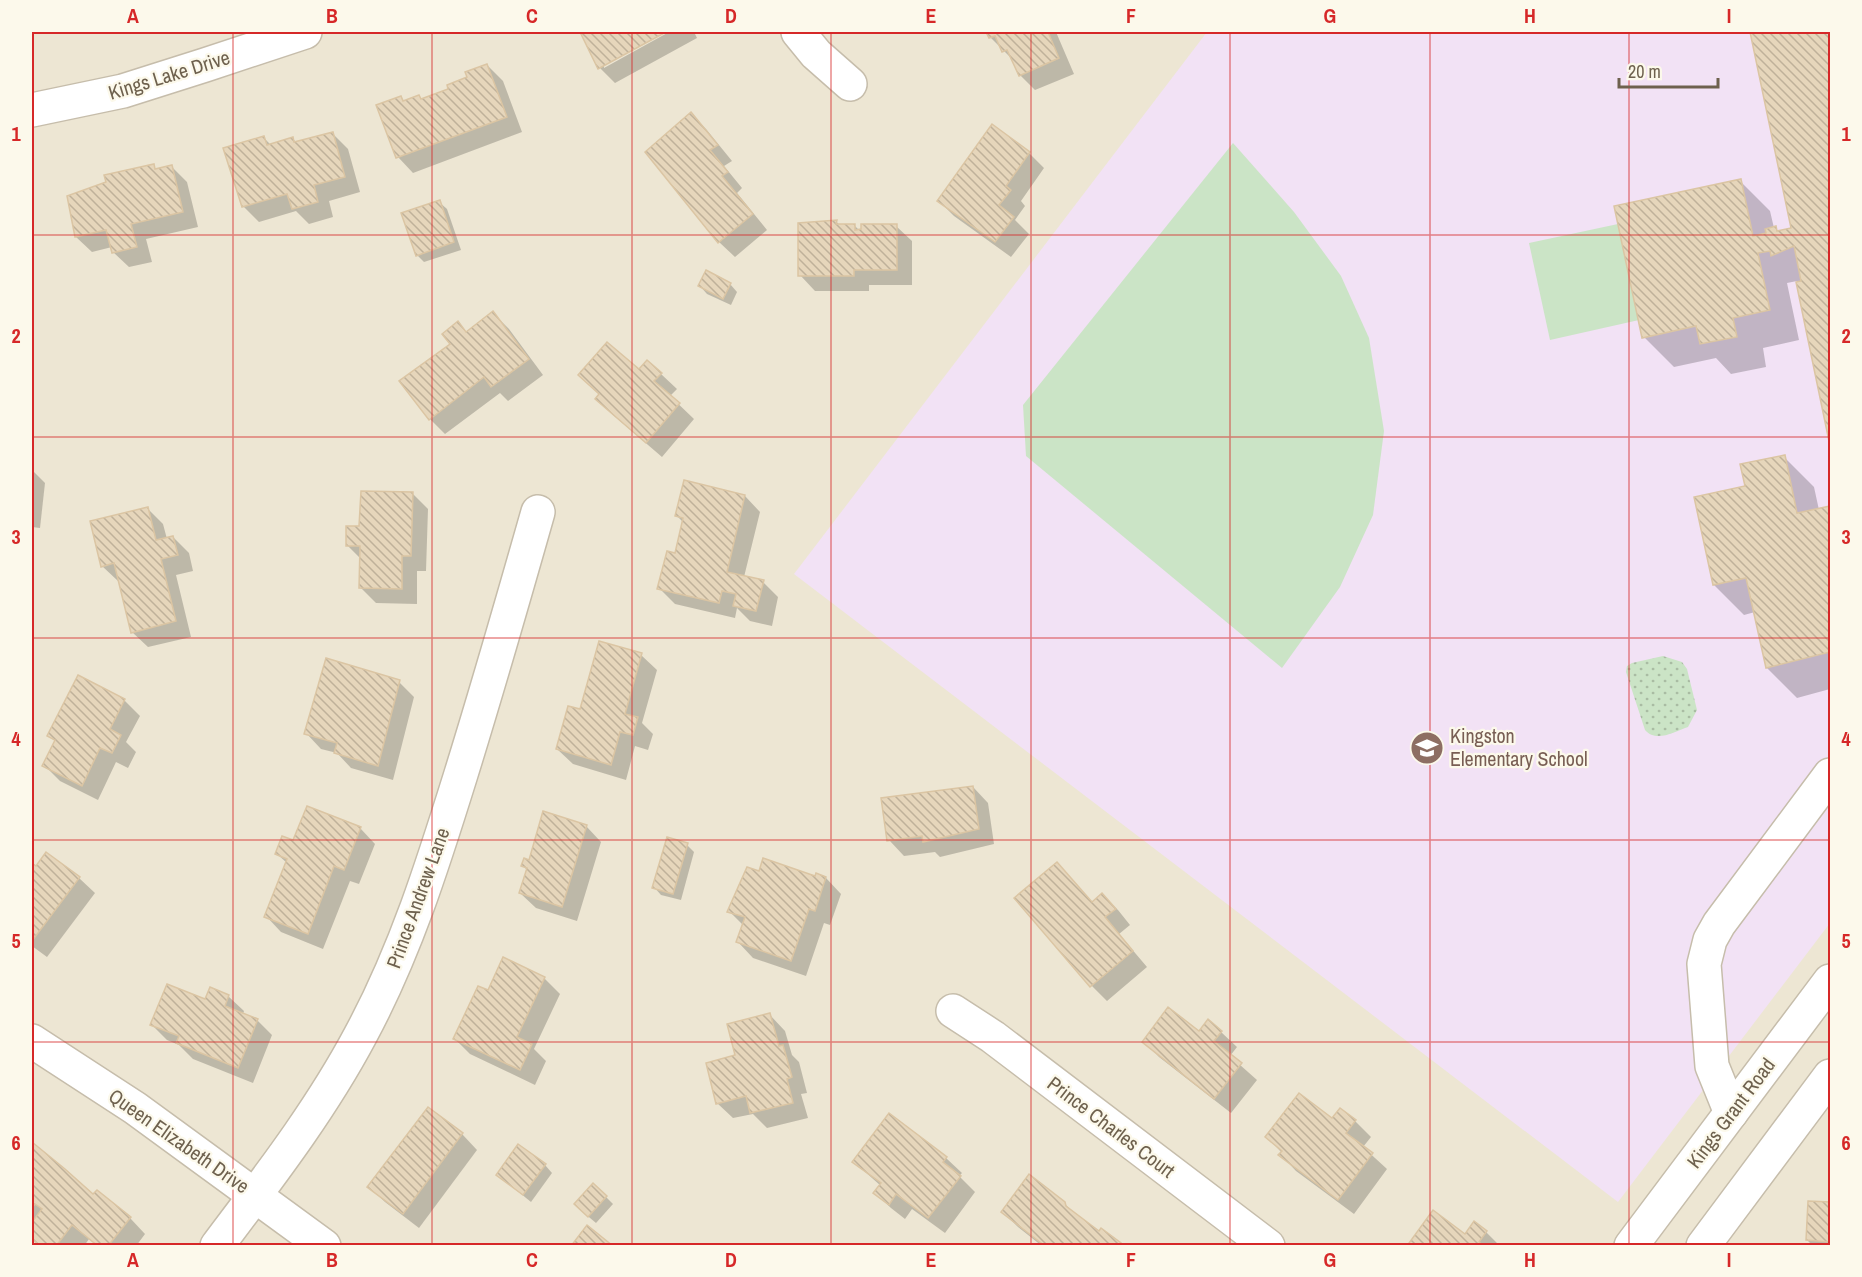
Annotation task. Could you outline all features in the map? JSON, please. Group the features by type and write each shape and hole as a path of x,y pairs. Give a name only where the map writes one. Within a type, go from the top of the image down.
{"street":[{"name":"Kings Lake Drive","path":"32,110 123,91 305,32"},
{"path":"798,32 816,54 850,84"},
{"name":"Prince Andrew Lane","path":"217,1245 311,1118 360,1036 402,950 445,827 538,512"},
{"path":"1731,1113 1712,1066 1704,964 1710,940 1719,924 1830,775"},
{"name":"Kings Grant Road","path":"1631,1245 1830,981"},
{"name":"Prince Charles Court","path":"953,1011 993,1037 1268,1245"},
{"name":"Queen Elizabeth Drive","path":"32,1041 135,1108 324,1245"},
{"path":"1703,1245 1830,1076"}],"shaded area":[{"path":"32,32 1830,32 1830,1245 32,1245"},
{"name":"Kingston Elementary School","path":"1207,32 1830,32 1830,923 1618,1202 794,574"}],"green space":[{"path":"1233,143 1294,212 1341,276 1369,338 1384,431 1373,515 1340,587 1282,668 1026,456 1023,405"},
{"path":"1618,224 1639,320 1550,340 1529,243"},
{"path":"1663,656 1682,662 1687,669 1697,710 1688,727 1665,735 1654,736 1645,730 1626,672 1627,666 1632,663"}],"building":[{"path":"580,32 666,32 598,69"},
{"path":"986,32 1048,32 1059,58 1019,76 1007,50 1002,52 995,36 989,38"},
{"path":"1750,32 1830,32 1830,446 1796,282 1801,281 1794,246 1771,256 1770,251 1758,253 1770,310 1733,318 1737,337 1700,344 1696,326 1642,338 1614,206 1741,179 1753,236 1766,233 1765,229 1776,226 1777,231 1791,228"},
{"path":"487,64 507,117 396,158 376,105 401,96 403,101 419,95 421,99 448,89 447,85 467,77 465,72"},
{"path":"691,112 718,145 710,150 728,172 722,176 753,214 718,243 645,152"},
{"path":"992,124 1030,152 1006,186 1011,190 999,205 1014,217 995,242 937,201"},
{"path":"333,132 345,177 314,185 318,202 292,209 287,194 242,207 223,148 264,136 267,145 293,137 294,142"},
{"path":"154,164 155,169 172,165 183,212 131,224 137,247 112,253 106,230 75,237 67,196 106,182 104,175"},
{"path":"440,200 454,242 416,256 401,213"},
{"path":"837,220 836,224 855,224 855,230 861,229 861,224 897,224 897,270 854,270 854,276 798,276 798,223"},
{"path":"706,270 731,283 723,299 698,286"},
{"path":"493,311 529,359 491,387 484,377 429,420 399,381 450,344 442,334 458,321 466,332"},
{"path":"607,342 639,369 647,360 662,373 654,381 680,403 646,443 595,399 599,394 578,375"},
{"path":"1785,455 1797,513 1830,506 1830,652 1766,668 1746,578 1713,585 1694,497 1745,486 1740,464"},
{"path":"684,480 745,495 727,572 764,580 756,611 733,606 736,594 722,591 719,603 657,589 667,551 675,553 683,518 675,516"},
{"path":"361,491 413,492 411,556 402,556 402,589 359,588 360,546 346,546 346,526 359,526"},
{"path":"148,507 156,540 173,536 178,555 161,559 176,621 131,633 114,563 101,567 90,521"},
{"path":"599,641 642,653 625,714 638,717 633,735 620,732 611,765 556,749 568,706 580,709"},
{"path":"326,658 400,680 378,766 334,753 337,743 304,734"},
{"path":"78,675 125,699 110,729 121,735 112,753 100,748 82,786 42,766 55,740 47,736"},
{"path":"973,786 979,829 923,842 922,836 887,841 881,798"},
{"path":"307,806 361,827 344,870 334,866 308,934 264,917 287,859 275,854 282,836 293,840"},
{"path":"543,811 587,825 562,907 519,893 527,868 521,866 524,858 529,860"},
{"path":"667,837 688,843 673,894 652,888"},
{"path":"46,852 80,877 32,941 32,863 36,866"},
{"path":"763,858 815,876 816,873 826,877 815,911 809,909 791,961 736,942 745,917 727,912 747,867 759,871"},
{"path":"1057,862 1092,902 1102,893 1116,909 1105,917 1133,951 1090,987 1014,898"},
{"path":"503,957 545,977 517,1037 532,1044 520,1070 453,1039 478,986 488,990"},
{"path":"167,984 205,999 210,987 229,995 225,1006 258,1019 238,1068 176,1043 179,1036 150,1025"},
{"path":"1168,1007 1199,1031 1208,1019 1222,1031 1214,1041 1242,1063 1214,1099 1142,1042"},
{"path":"770,1013 779,1046 783,1045 792,1077 787,1079 793,1103 750,1113 746,1096 716,1104 706,1063 735,1055 727,1024"},
{"path":"1299,1093 1332,1118 1340,1108 1356,1120 1346,1133 1373,1153 1338,1200 1278,1155 1282,1151 1265,1137"},
{"path":"428,1107 463,1133 403,1214 367,1187"},
{"path":"889,1113 947,1157 943,1162 961,1176 928,1218 896,1194 889,1205 873,1193 881,1183 852,1162"},
{"path":"32,1142 93,1194 97,1190 131,1217 108,1246 98,1246 72,1225 56,1246 40,1246 32,1239 32,1222 42,1209 35,1204 32,1208"},
{"path":"518,1144 546,1164 523,1195 496,1175"},
{"path":"1029,1174 1099,1231 1101,1228 1121,1243 1119,1246 1045,1246 1001,1212"},
{"path":"593,1183 607,1196 588,1217 574,1204"},
{"path":"1808,1201 1830,1202 1830,1242 1806,1240"},
{"path":"1433,1210 1465,1234 1474,1221 1487,1231 1479,1242 1483,1246 1413,1246 1409,1243"},
{"path":"587,1225 613,1246 571,1246"}],"place":[{"name":"Kingston Elementary School","path":"1427,748"}]}
